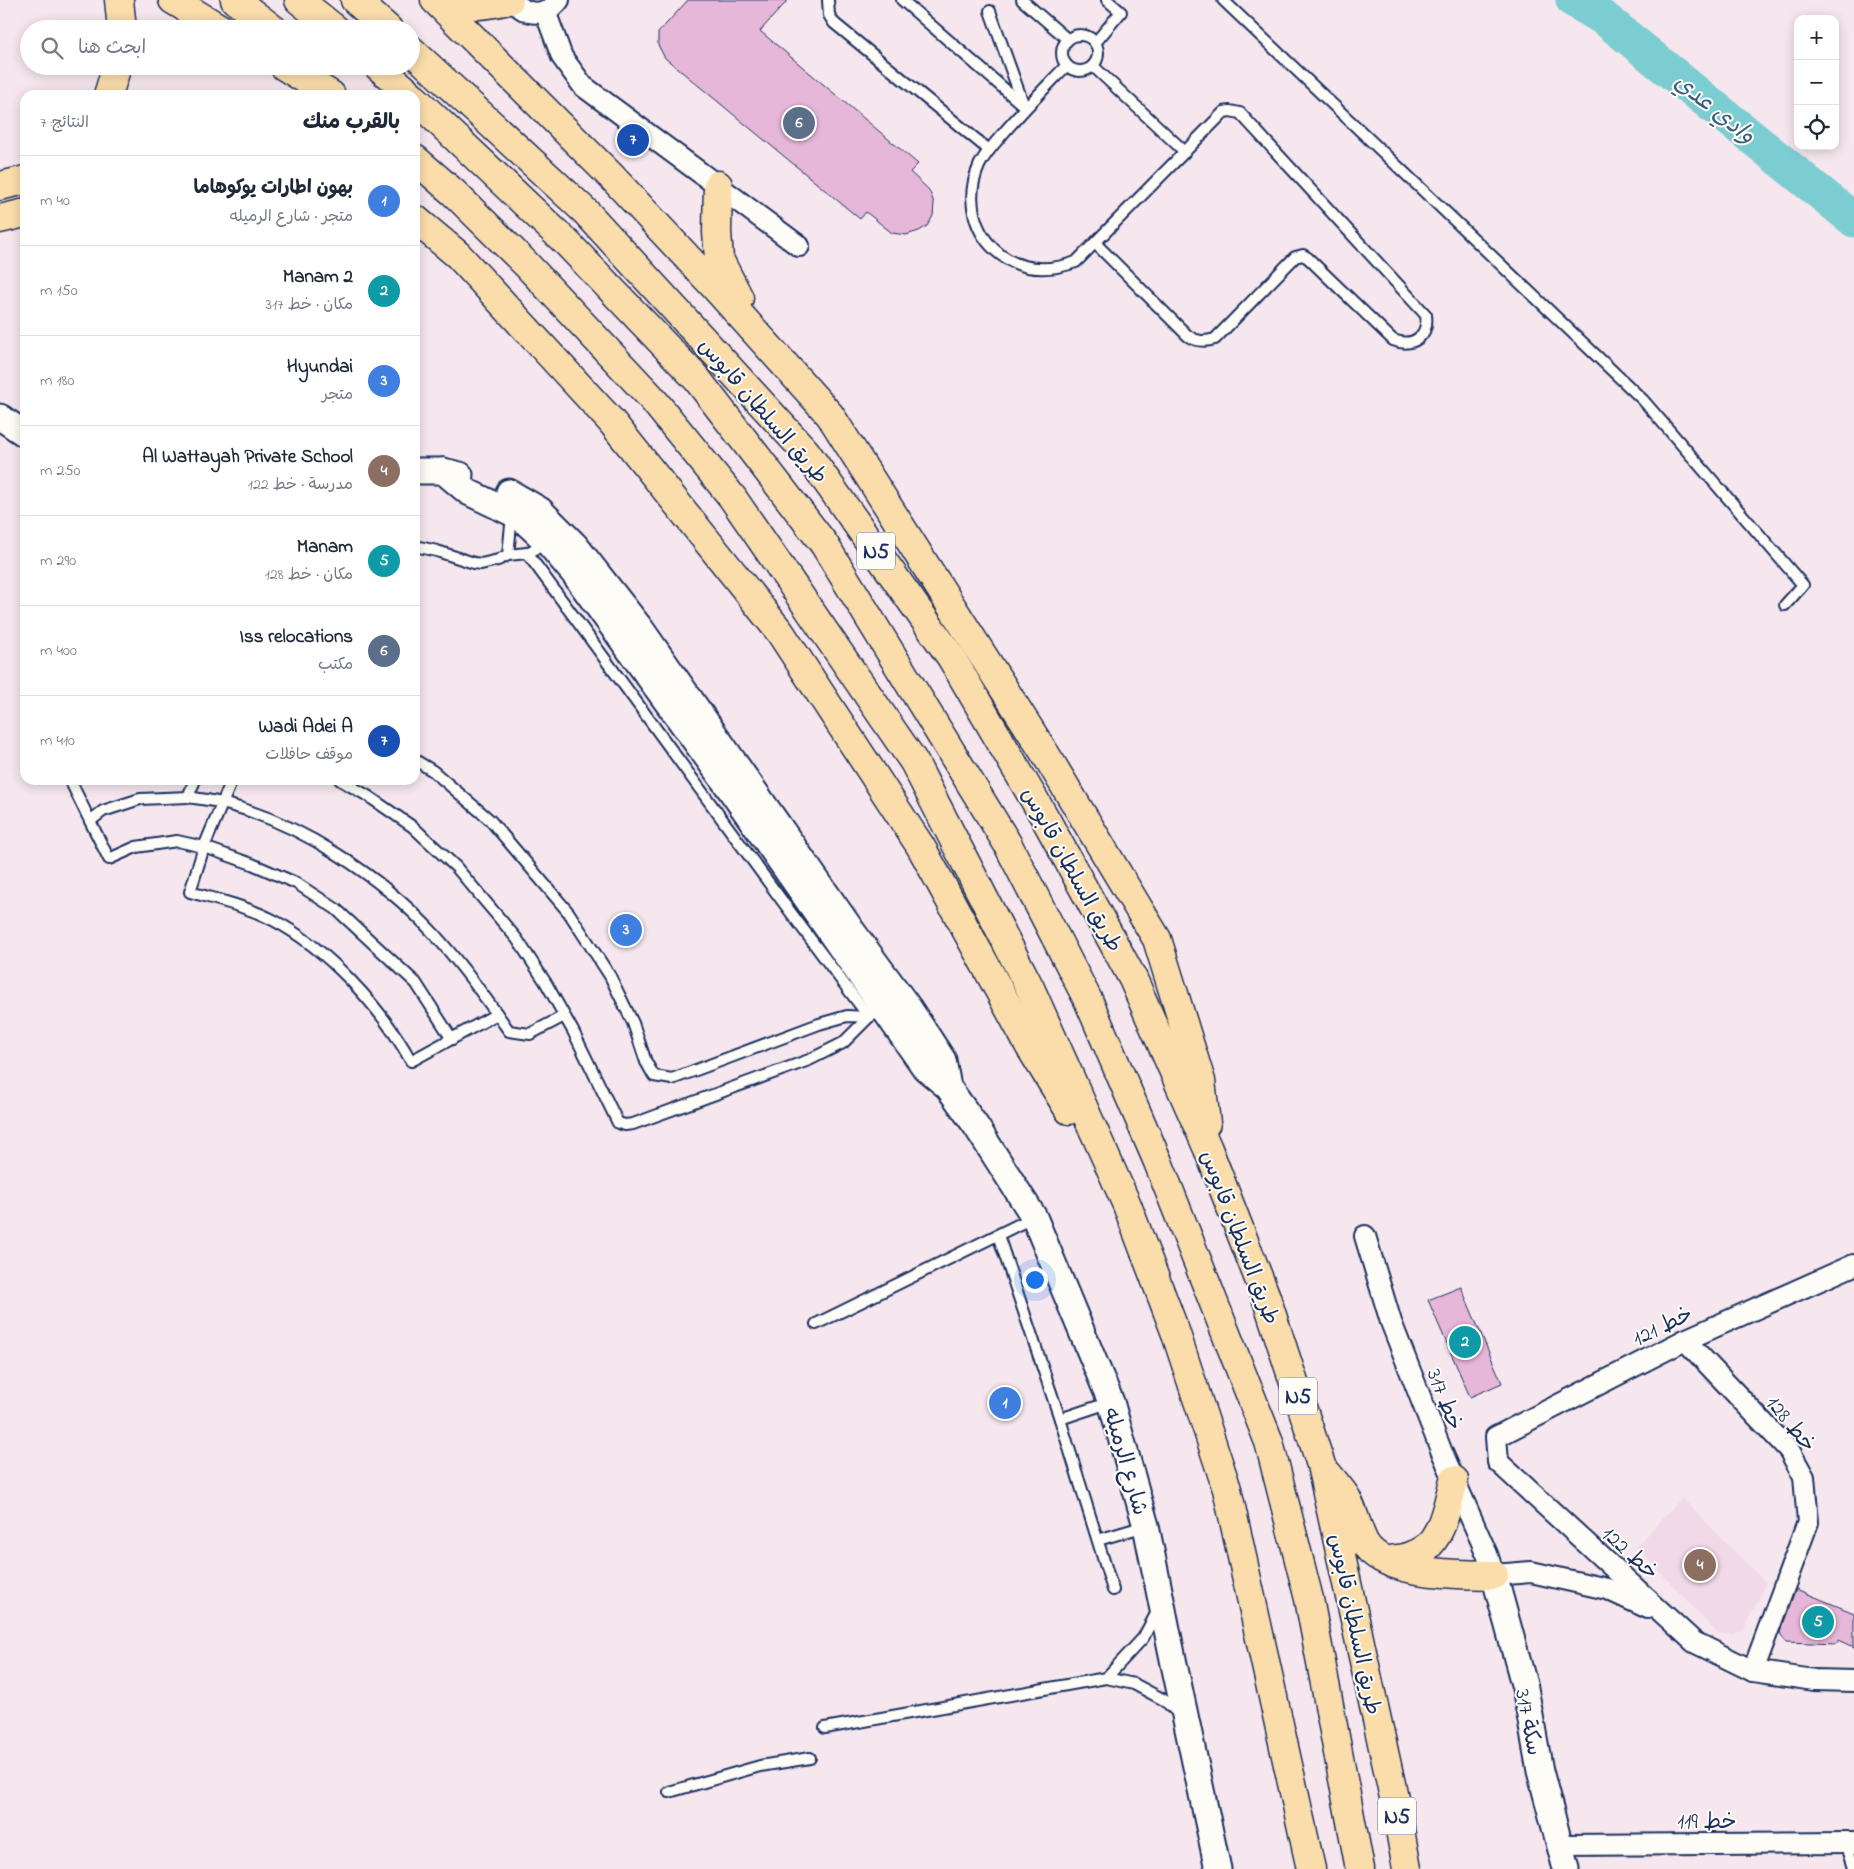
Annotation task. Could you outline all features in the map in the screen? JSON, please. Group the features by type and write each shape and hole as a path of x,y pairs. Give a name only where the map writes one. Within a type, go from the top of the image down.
{"highway":[{"path":"119,0 121,20"},
{"path":"173,0 206,20"},
{"path":"236,0 262,20"},
{"path":"300,0 325,20"},
{"path":"355,0 378,20"},
{"path":"435,0 613,178 714,285 830,415 1035,738 1157,939 1201,1081 1208,1149"},
{"path":"450,0 463,4 486,6 509,0"},
{"name":"طريق السلطان قابوس","path":"420,58 586,212 806,452 950,657 1046,818 1133,979 1208,1149 1266,1297 1321,1465 1386,1762 1407,1869"},
{"path":"110,90 114,75"},
{"path":"299,75 323,90"},
{"path":"332,75 345,90"},
{"path":"388,75 405,90"},
{"name":"طريق السلطان قابوس","path":"420,104 568,244 697,379 824,544 1007,843 1093,1011 1162,1171 1270,1442 1309,1599 1360,1869"},
{"path":"420,163 454,193 526,264 650,396 732,497 914,762 1030,988 1127,1205 1175,1331 1227,1489 1311,1869"},
{"path":"0,186 20,181"},
{"path":"718,185 717,232 719,260 734,290 768,346"},
{"path":"0,219 20,214"},
{"path":"420,223 458,255 611,421 780,632 921,847 1030,1047 1127,1205"},
{"path":"1321,1465 1347,1499 1365,1544 1385,1561 1411,1569 1449,1573 1494,1574"},
{"path":"1385,1561 1412,1556 1427,1548 1439,1530 1454,1480"}],"street":[{"path":"513,0 523,10 530,12 552,6 562,57 583,86 799,246"},
{"path":"0,417 20,431"},
{"path":"420,471 443,471 474,478 520,497 540,510 575,545 641,629 853,932 909,1008 943,1060 948,1087"},
{"path":"443,471 468,492 520,516 537,548 575,575 650,677 877,1013 926,1068 948,1087"},
{"path":"537,548 560,546 614,596"},
{"name":"شارع الرميله","path":"948,1087 976,1126 1034,1217 1112,1402 1146,1526 1218,1869"},
{"name":"خط 317","path":"1366,1236 1391,1322 1441,1450 1494,1574"},
{"name":"خط 121","path":"1496,1437 1685,1340 1854,1265"},
{"name":"خط 128","path":"1685,1340 1789,1450 1804,1477 1808,1522 1753,1671"},
{"name":"خط 122","path":"1496,1437 1498,1462 1694,1642 1753,1671 1814,1680 1854,1681"},
{"path":"1494,1574 1531,1572 1607,1588 1666,1616"},
{"name":"سكة 317","path":"1494,1574 1525,1688 1540,1771 1566,1869"},
{"name":"خط 119","path":"1560,1845 1850,1843"}],"lane":[{"path":"828,0 829,15 834,23 989,150"},
{"path":"902,0 1025,107"},
{"path":"1022,0 1067,39"},
{"path":"1095,43 1121,12 1107,0"},
{"path":"1223,0 1643,400 1803,585 1784,605"},
{"path":"990,11 1025,107"},
{"path":"1079,35 1090,38 1095,43 1098,55 1093,66 1088,70 1077,72 1066,66 1061,56 1063,44 1067,39 1079,35"},
{"path":"1066,66 1025,107 989,150 979,165 973,182 971,200 974,218 981,234 992,248 1007,260 1023,267 1041,270 1059,268 1076,262 1224,112 1235,111 1240,113 1426,315 1426,328 1419,339 1406,343 1393,340 1308,258 1300,255 1295,257 1215,339 1209,341 1194,340 1095,243"},
{"path":"1093,66 1185,152"},
{"path":"508,555 512,511"},
{"path":"420,547 474,563 490,563 508,555 537,548"},
{"path":"420,763 432,771 490,820 569,913 610,976 633,1023 646,1062 654,1076 672,1079 819,1024 848,1016 877,1013"},
{"path":"72,785 109,859 136,847 177,840 204,847 252,864 296,883 336,909 416,982 452,1039"},
{"path":"188,797 193,785"},
{"path":"230,785 204,847 190,892 272,919 300,936 319,951 372,1003 411,1061 497,1014"},
{"path":"349,785 413,827 456,867 517,938 546,983 618,1123 625,1125 633,1124 704,1100 809,1060 843,1043 877,1013"},
{"path":"90,821 103,811 140,799 188,797 222,803 302,833 342,857 390,892 434,935 509,1030 530,1034 564,1016"},
{"path":"816,1324 1034,1217"},
{"path":"998,1235 1060,1419 1113,1590"},
{"path":"1060,1419 1112,1402"},
{"path":"1098,1540 1146,1526"},
{"path":"1106,1678 1143,1638 1162,1604"},
{"path":"825,1728 1106,1678 1134,1684 1164,1700 1186,1720"},
{"path":"669,1792 760,1766 810,1758"},
{"path":"1850,1843 1854,1868"}],"shaded area":[{"path":"1682,1498 1766,1583 1744,1630 1732,1634 1718,1634 1636,1546"}],"building":[{"path":"688,0 788,0 760,31 918,164 910,172 929,190 934,203 933,216 927,226 906,235 892,233 866,212 860,219 665,58 658,45 658,33"},
{"path":"1461,1287 1502,1383 1470,1397 1428,1300"},
{"path":"1796,1589 1854,1613 1854,1647 1839,1640 1836,1644 1786,1642 1780,1633"}],"waterway":[{"name":"وادي عدي","path":"1573,0 1605,19 1854,220"}],"place":[{"name":"Iss relocations","path":"799,123"},
{"name":"Wadi Adei A","path":"633,140"},
{"name":"Hyundai","path":"626,930"},
{"name":"Manam 2","path":"1465,1342"},
{"name":"بهون اطارات يوكوهاما","path":"1005,1403"},
{"name":"Al Wattayah Private School","path":"1700,1565"},
{"name":"Manam","path":"1818,1622"}]}
